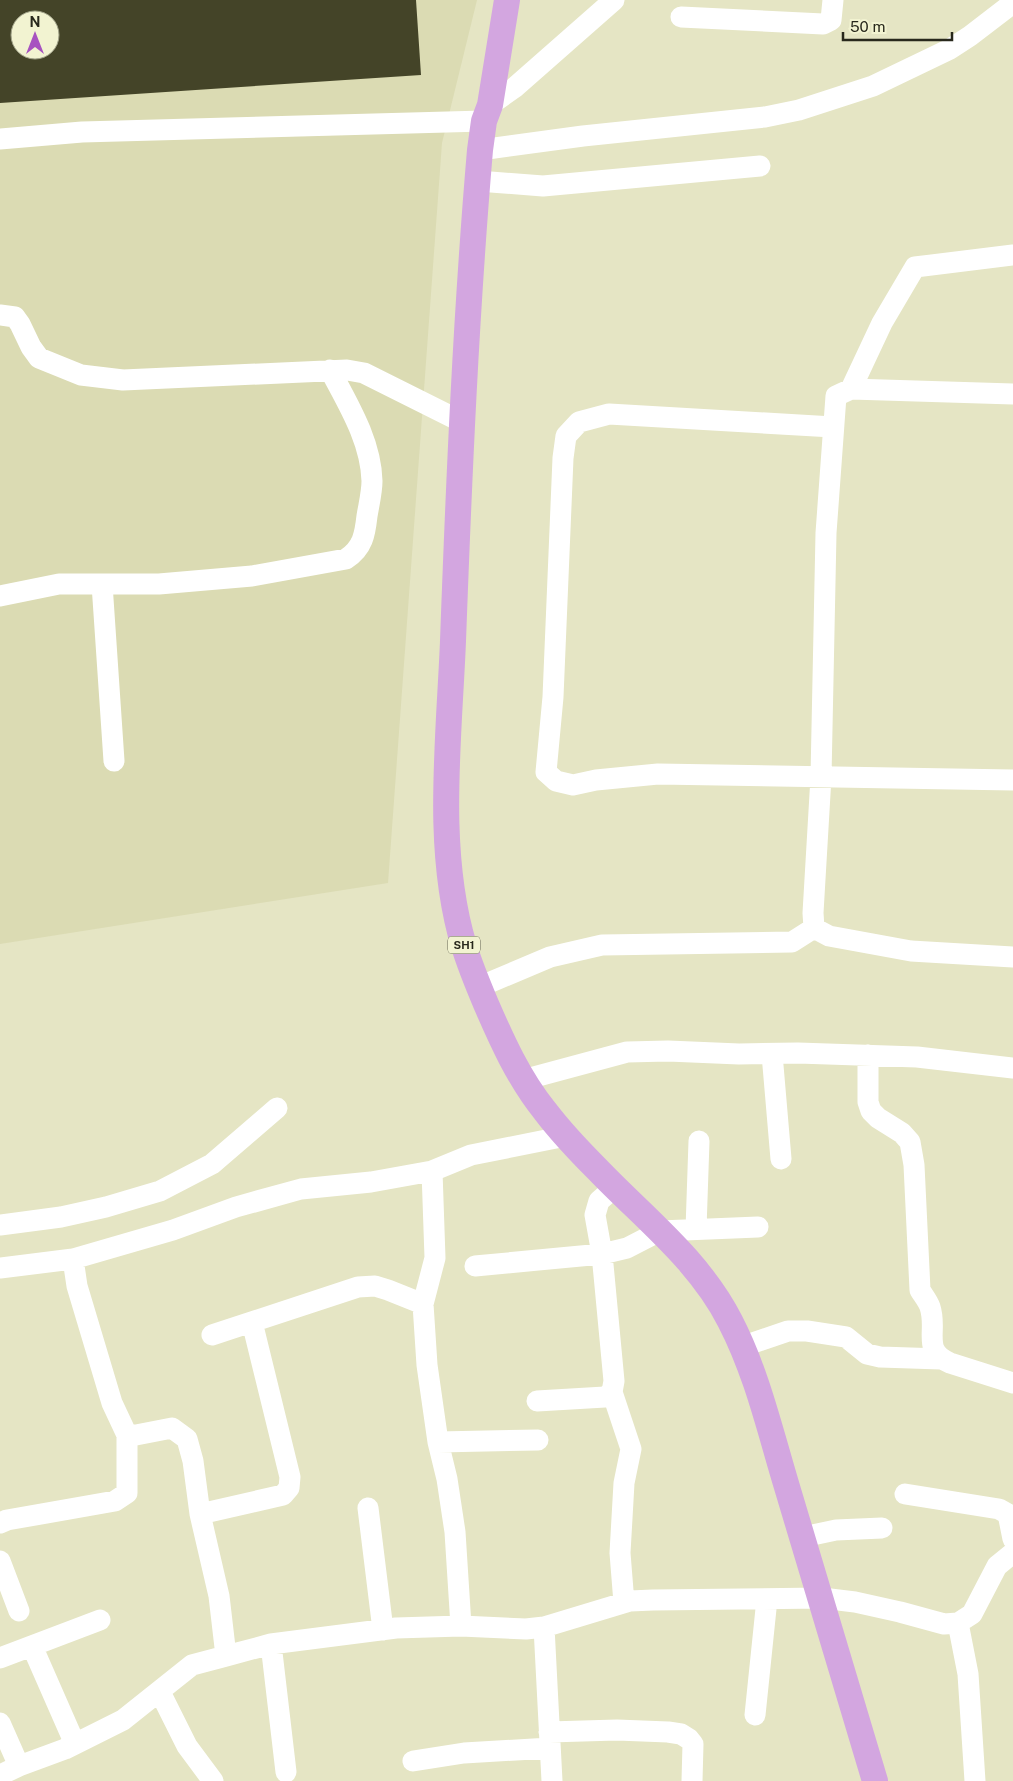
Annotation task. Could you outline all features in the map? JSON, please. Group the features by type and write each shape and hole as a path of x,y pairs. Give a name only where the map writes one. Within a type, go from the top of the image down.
{"main road":[{"name":"SH1","path":"507,0 480,150 462,422 446,806 453,898 464,947 479,987 501,1038 523,1080 543,1109 566,1136 660,1230 705,1280 730,1321 752,1373 822,1598 875,1781"}],"street":[{"path":"0,139 82,132 487,113 614,0"},
{"path":"681,16 823,24 831,20 833,0"},
{"path":"480,150 583,136 765,117 799,110 873,86 950,49 1013,3"},
{"path":"478,181 543,186 760,166"},
{"path":"851,389 882,323 915,267 1013,255"},
{"path":"0,315 15,317 39,358 81,375 123,380 347,370 364,373 462,422"},
{"path":"0,596 59,584 159,584 252,576 346,559 355,553 365,530 372,481 368,452 354,413 330,370"},
{"path":"814,928 821,777 826,533 836,396 851,389 1013,394"},
{"path":"834,427 609,414 579,422 566,436 563,458 553,697 546,772 556,781 573,785 596,780 658,774 1013,780"},
{"path":"102,584 114,761"},
{"path":"479,987 550,957 602,945 792,942 814,928"},
{"path":"814,928 829,936 911,951 1013,957"},
{"path":"523,1080 627,1052 668,1051 917,1057 1013,1068"},
{"path":"772,1054 781,1160"},
{"path":"868,1056 868,1102 871,1111 878,1118 902,1133 910,1142 914,1165 920,1290 930,1307 932,1344 935,1354 941,1359"},
{"path":"0,1224 60,1217 106,1207 160,1190 212,1164 277,1108"},
{"path":"0,1268 73,1259 164,1233 236,1207 301,1189 370,1182 432,1171 471,1155 566,1136"},
{"path":"696,1229 699,1141"},
{"path":"432,1171 435,1258 423,1304 427,1365 438,1442 447,1479 455,1532 461,1626"},
{"path":"615,1187 599,1201 595,1215 602,1254 614,1381 612,1392 631,1449 624,1483 620,1553 624,1603"},
{"path":"476,1266 602,1254 627,1248 660,1230 758,1227"},
{"path":"0,1523 7,1520 115,1501 127,1493 127,1435 112,1404 77,1286 73,1259"},
{"path":"212,1335 358,1287 375,1286 423,1304"},
{"path":"200,1514 283,1495 289,1488 290,1477 252,1322"},
{"path":"741,1347 788,1331 807,1331 846,1337 867,1354 880,1358 941,1359 1013,1383"},
{"path":"537,1401 605,1397 612,1392"},
{"path":"127,1435 136,1436 172,1428 187,1439 193,1461 200,1514 219,1596 226,1656"},
{"path":"438,1442 538,1440"},
{"path":"905,1494 999,1509 1010,1509 1013,1539"},
{"path":"368,1508 384,1630"},
{"path":"803,1537 836,1530 882,1528"},
{"path":"0,1723 9,1770 75,1744 123,1720 192,1665 272,1644 384,1630 461,1626 526,1629 544,1627 624,1603 653,1600 822,1598 864,1604 944,1624 958,1623 972,1614 997,1566 1013,1553"},
{"path":"0,1562 19,1611"},
{"path":"755,1715 766,1599"},
{"path":"0,1658 100,1620"},
{"path":"958,1623 968,1674 975,1781"},
{"path":"544,1627 552,1781"},
{"path":"272,1644 286,1772"},
{"path":"32,1646 75,1744"},
{"path":"160,1692 187,1746 213,1781"},
{"path":"413,1761 617,1730 668,1732 681,1734 693,1744 692,1781"}],"shaded area":[{"path":"0,0 477,0 442,143 388,883 0,944"}],"building":[{"path":"0,0 416,0 421,75 0,103"}]}
